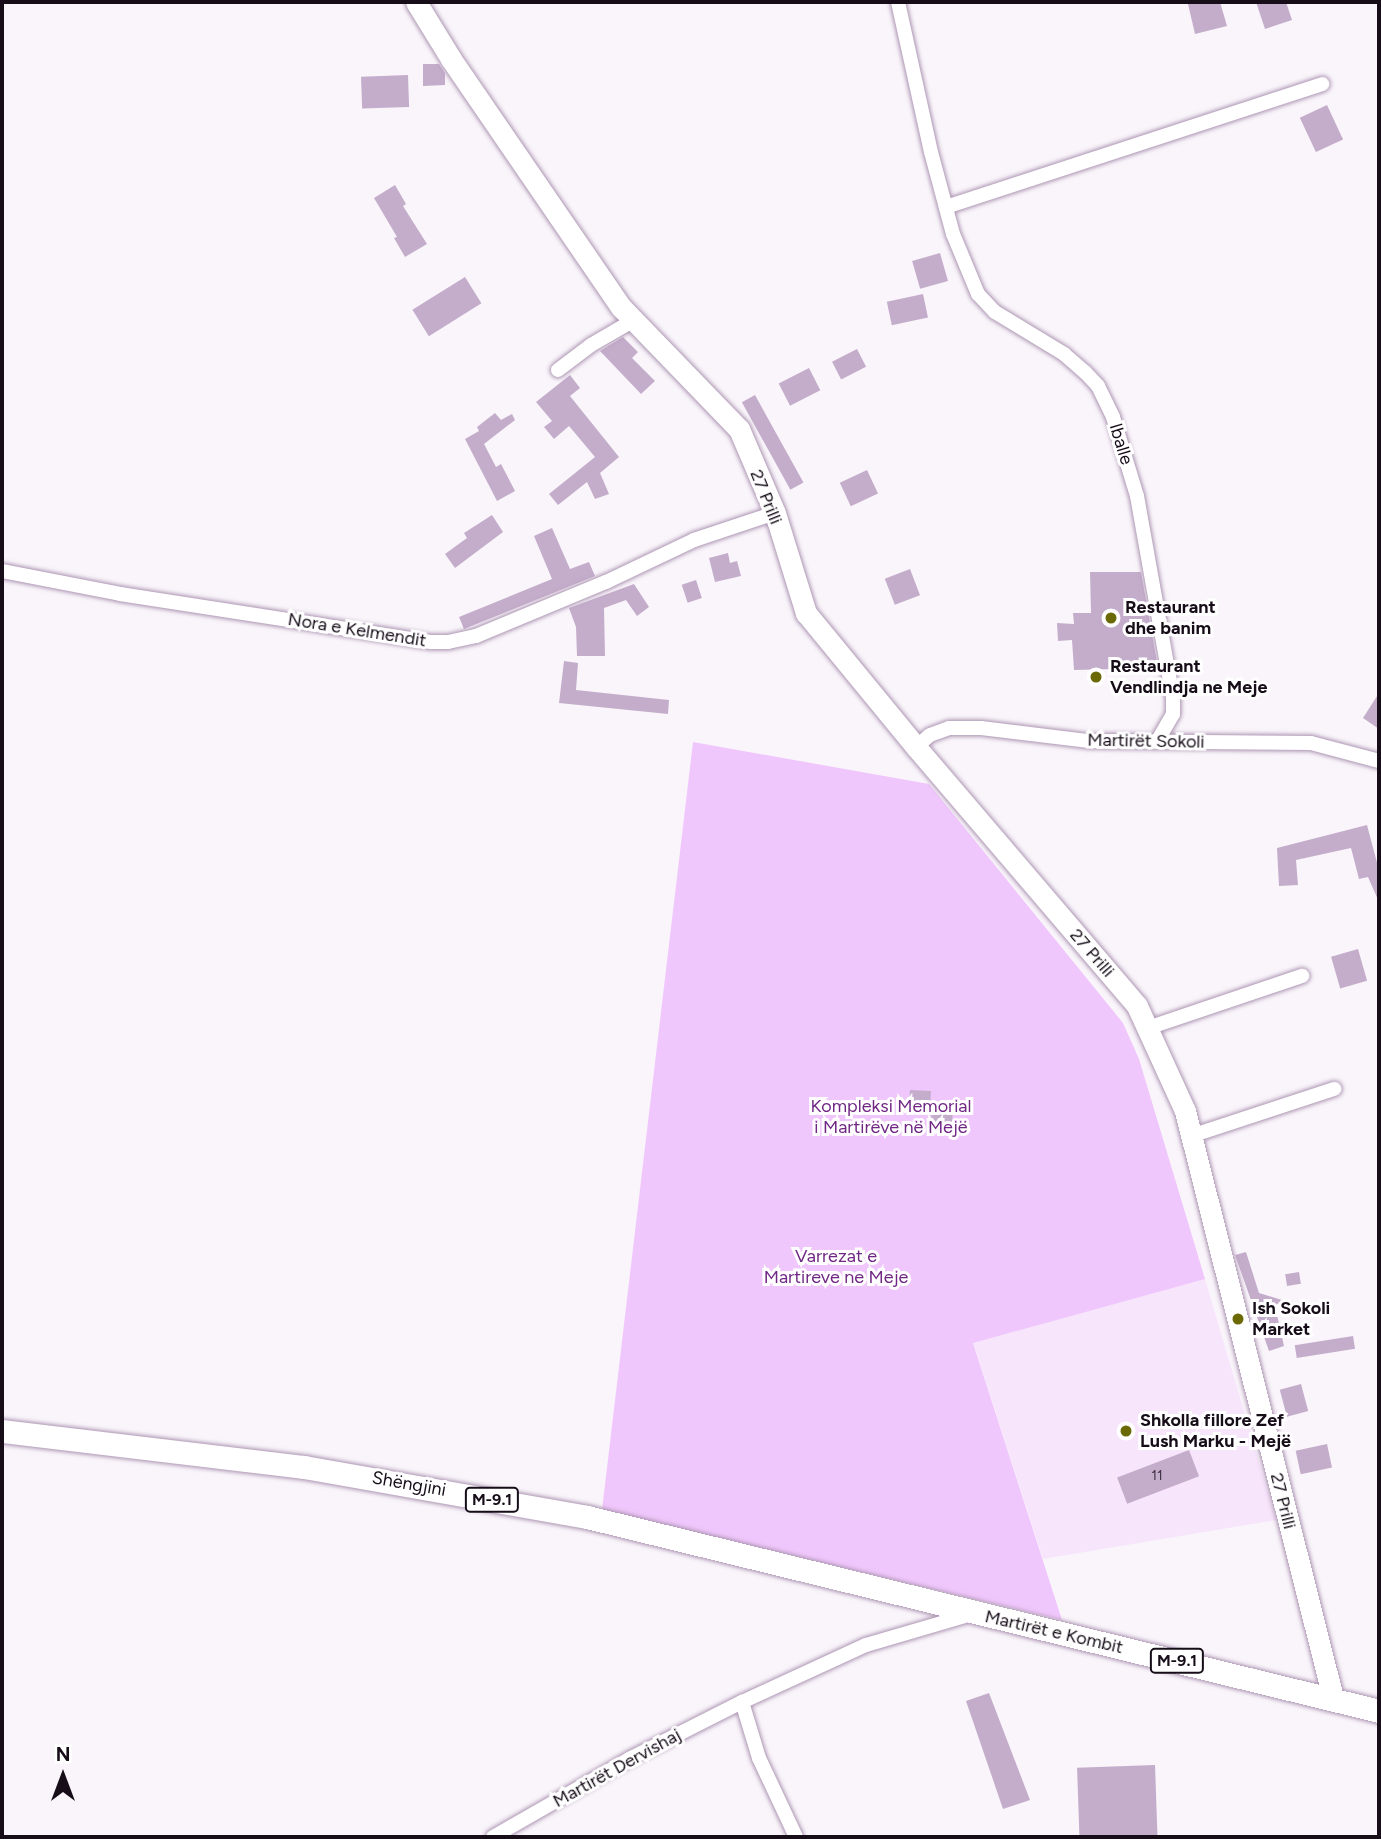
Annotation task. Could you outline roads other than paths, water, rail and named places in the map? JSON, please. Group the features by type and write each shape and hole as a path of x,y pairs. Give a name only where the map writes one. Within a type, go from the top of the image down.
{"main road":[{"name":"Shëngjini","path":"2,1431 304,1466 587,1517 974,1614"},
{"name":"Martirët e Kombit","path":"974,1614 1379,1710"}],"street":[{"name":"27 Prilli","path":"416,2 451,59 621,307 739,429 775,513 806,613 916,747 1137,1006 1174,1082 1191,1136 1333,1698"},
{"name":"Iballe","path":"898,2 946,206 968,272 984,302 1064,354 1084,372 1098,386 1113,417 1137,496 1173,699 1173,714 1157,742"},
{"path":"946,206 1322,84"},
{"path":"558,370 591,345 634,320"},
{"name":"Nora e Kelmendit","path":"2,571 120,594 430,642 448,642 476,636 607,582 694,540 775,513"},
{"name":"Martirët Sokoli","path":"916,747 930,735 949,729 981,729 1089,741 1311,743 1379,761"},
{"path":"1148,1028 1302,976"},
{"path":"1191,1136 1334,1089"},
{"name":"Martirët Dervishaj","path":"493,1837 629,1759 742,1702 866,1645 974,1614"},
{"path":"742,1702 759,1758 796,1837"}],"place":[{"name":"Restaurant dhe banim","path":"1111,618"},
{"name":"Restaurant Vendlindja ne Meje","path":"1096,677"},
{"name":"Ish Sokoli Market","path":"1238,1319"},
{"name":"Shkolla fillore Zef Lush Marku - Mejë","path":"1126,1431"}],"park label":[{"name":"Kompleksi Memorial i Martirëve në Mejë","path":"891,1117"},
{"name":"Varrezat e Martireve ne Meje","path":"836,1267"}]}
